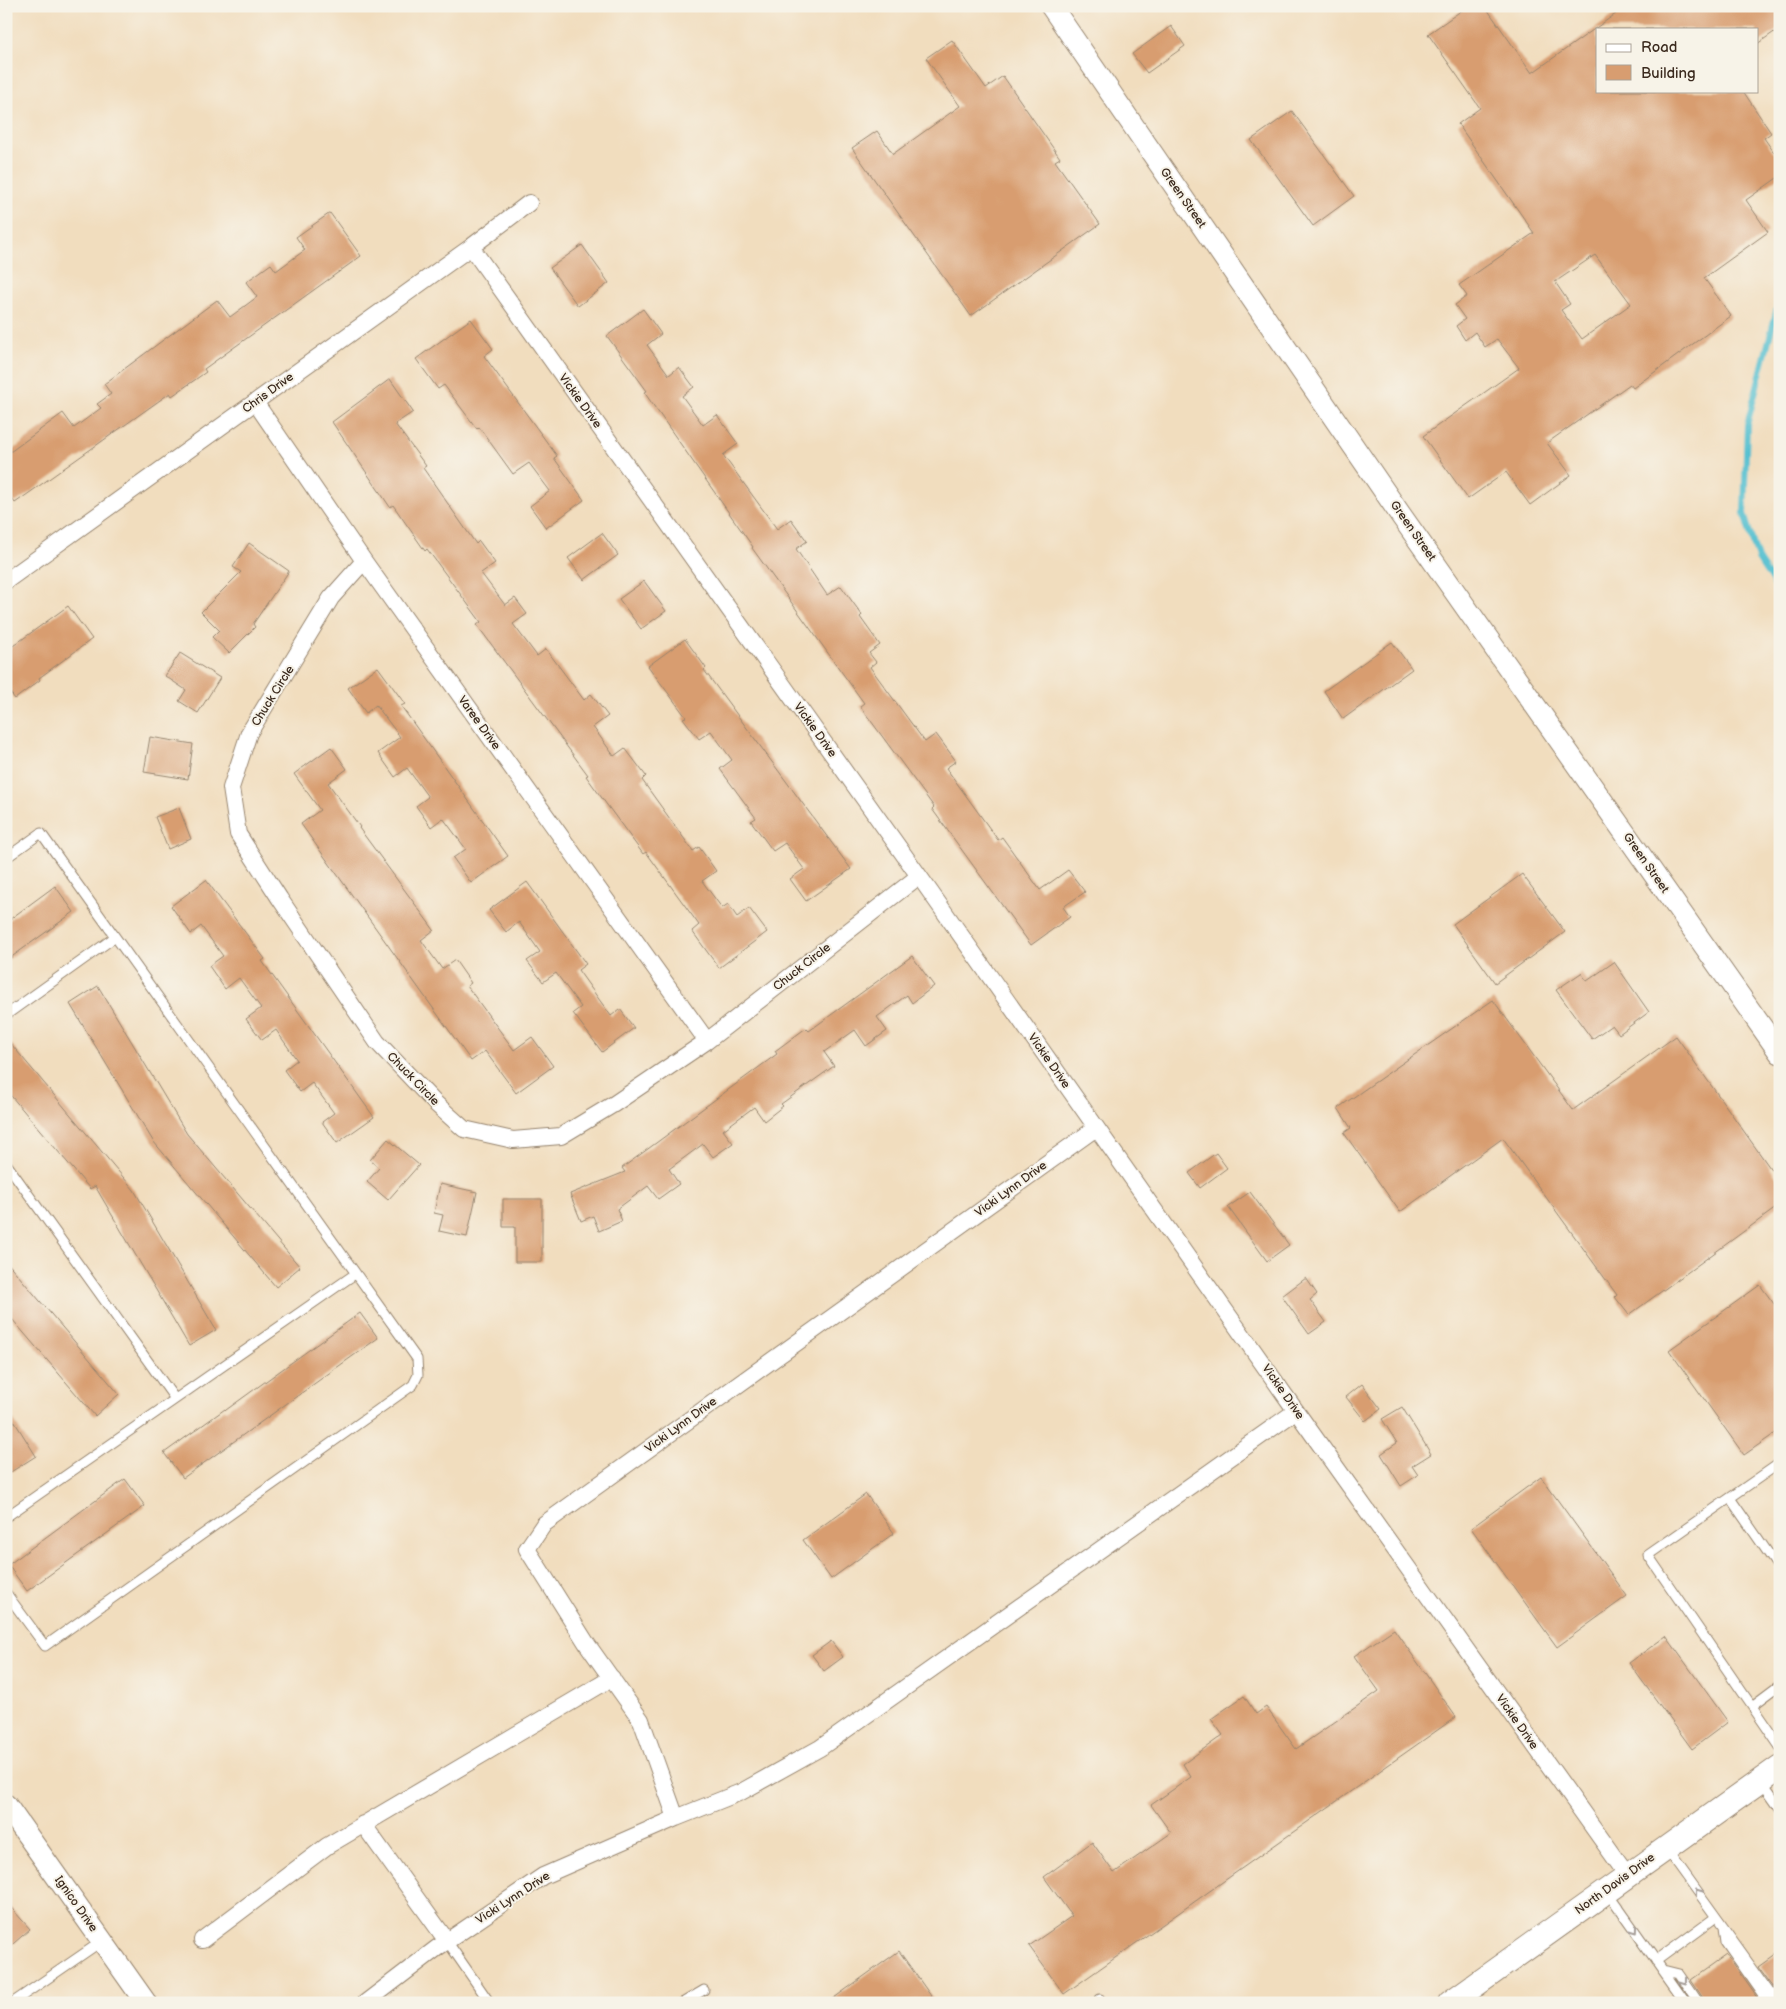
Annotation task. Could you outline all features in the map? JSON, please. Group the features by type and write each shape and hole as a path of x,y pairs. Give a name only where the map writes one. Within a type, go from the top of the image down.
{"main road":[{"name":"North Davis Drive","path":"1450,2003 1780,1767"}],"street":[{"name":"Green Street","path":"1051,6 1400,514 1780,1053"},
{"name":"Chris Drive","path":"6,581 470,247 529,202"},
{"name":"Vickie Drive","path":"470,247 919,876 1296,1411 1627,1875"},
{"name":"Varee Drive","path":"255,402 364,561 706,1041"},
{"name":"Chuck Circle","path":"364,561 331,598 249,733 231,788 238,834 377,1042 435,1103 464,1129 513,1140 561,1136 614,1104 706,1041 919,876"},
{"name":"Vicki Lynn Drive","path":"676,1818 641,1720 587,1644 526,1549 544,1524 1096,1128"},
{"name":"Vicki Lynn Drive","path":"364,2003 447,1941 542,1876 741,1792 820,1748 1296,1411"},
{"path":"202,1940 327,1846 612,1678"},
{"name":"Ignico Drive","path":"6,1805 146,2003"},
{"path":"363,1824 447,1941"}],"lane":[{"path":"6,858 41,833 416,1359 418,1375 413,1385 45,1646 6,1593"},
{"path":"6,1015 115,937"},
{"path":"6,1163 175,1400"},
{"path":"6,1517 355,1274"},
{"path":"1780,1463 1648,1555 1780,1747"},
{"path":"1730,1498 1780,1570"},
{"path":"1752,1706 1780,1685"},
{"path":"1760,1781 1780,1808"},
{"path":"1666,1848 1778,2003"},
{"path":"1606,1890 1686,2003"},
{"path":"1656,1961 1716,1917"},
{"path":"1723,1927 1725,1942 1768,2003"},
{"path":"12,2003 102,1941"},
{"path":"447,1941 490,2003"},
{"path":"1663,1970 1679,1974 1699,2003"},
{"path":"682,2003 704,1990"}],"building":[{"path":"1468,6 1485,6 1532,73 1627,6 1780,6 1780,28 1758,43 1758,28 1596,28 1596,92 1744,92 1771,133 1764,138 1780,161 1780,176 1746,200 1768,232 1704,278 1731,316 1633,388 1630,384 1547,443 1571,475 1530,505 1506,472 1468,499 1423,436 1519,368 1497,339 1485,347 1475,332 1465,340 1456,326 1465,319 1455,305 1467,296 1459,285 1534,233 1458,124 1480,108 1428,34","holes":["1595,255 1631,304 1582,339 1561,310 1570,304 1555,282"]},
{"path":"1171,26 1185,46 1147,73 1132,54"},
{"path":"952,40 986,88 1003,76 1060,158 1055,161 1100,224 971,316 852,148 877,131 893,154 960,106 926,58"},
{"path":"1292,111 1354,196 1313,226 1251,140"},
{"path":"330,213 361,256 204,369 206,372 172,396 170,393 15,503 6,491 6,455 63,413 74,428 101,408 97,404 111,394 104,384 217,300 230,317 257,297 246,282 271,264 276,271 305,250 296,237"},
{"path":"582,245 609,283 578,306 550,268"},
{"path":"643,309 661,334 647,345 669,375 679,367 694,387 682,396 703,425 717,415 738,444 723,455 777,529 791,519 807,541 796,549 827,595 841,586 862,615 860,617 880,645 869,653 876,662 870,667 925,742 936,734 956,761 946,768 998,840 1002,837 1040,890 1068,870 1085,892 1063,907 1070,917 1031,945 860,706 864,703 752,548 644,392 647,391 607,336"},
{"path":"471,319 493,349 484,356 557,456 554,458 584,500 546,528 530,506 550,491 529,463 513,474 479,427 477,429 444,385 438,389 416,359"},
{"path":"390,379 413,412 395,424 426,466 423,468 476,544 479,541 495,563 481,573 505,605 515,598 527,614 513,624 537,656 546,649 584,700 591,694 608,716 593,727 614,756 625,748 646,776 642,780 693,851 699,847 716,871 702,881 722,908 728,904 737,917 749,908 767,932 719,968 692,931 699,925 646,852 643,854 607,805 586,776 588,775 477,625 481,622 427,549 425,551 393,505 390,507 332,422"},
{"path":"602,533 618,555 584,580 568,558"},
{"path":"249,543 289,571 253,624 255,627 229,653 212,637 219,630 201,612 241,572 233,567"},
{"path":"644,581 666,611 641,629 619,599"},
{"path":"68,606 92,639 39,678 40,680 15,699 6,687 6,651"},
{"path":"685,639 706,668 704,670 851,869 806,901 790,879 804,869 785,843 773,851 751,821 756,818 720,769 732,760 711,731 699,739 683,718 686,717 648,666"},
{"path":"1392,642 1412,669 1343,719 1324,691"},
{"path":"180,653 220,678 198,713 179,701 186,690 165,676"},
{"path":"378,667 405,704 401,706 508,856 471,883 453,858 466,849 443,818 431,827 416,806 428,797 407,768 395,777 378,753 400,737 376,705 366,713 348,688"},
{"path":"150,737 193,744 188,779 144,772"},
{"path":"331,747 347,769 328,783 434,930 421,940 442,969 455,960 471,983 467,986 514,1050 532,1037 553,1066 516,1093 485,1051 471,1061 301,824 320,810 294,774"},
{"path":"179,808 191,839 168,849 155,817"},
{"path":"1522,874 1565,932 1495,983 1453,924"},
{"path":"206,880 265,959 262,961 374,1117 337,1143 322,1122 334,1113 312,1083 300,1092 284,1070 297,1060 276,1030 262,1040 246,1019 261,1008 239,978 225,989 209,966 223,956 201,926 191,934 171,906"},
{"path":"527,882 586,964 578,970 611,1016 620,1009 634,1028 602,1052 573,1013 581,1007 556,973 543,982 527,961 540,952 519,922 506,932 489,910"},
{"path":"55,886 74,912 6,961 6,922"},
{"path":"912,956 934,986 912,1003 907,995 877,1017 887,1031 866,1046 855,1030 824,1052 834,1066 781,1104 783,1106 764,1121 754,1107 723,1130 733,1143 713,1157 703,1144 669,1169 679,1184 658,1199 648,1186 617,1209 622,1221 599,1231 593,1216 581,1221 570,1194 625,1172 622,1168 777,1054 775,1051 806,1028 809,1031"},
{"path":"1614,962 1649,1012 1619,1034 1612,1025 1592,1039 1556,990 1581,973 1587,981"},
{"path":"98,986 187,1134 300,1267 276,1287 153,1141 70,1004"},
{"path":"1493,1000 1573,1110 1676,1036 1780,1182 1780,1205 1629,1315 1615,1297 1617,1295 1503,1138 1400,1212 1344,1133 1351,1128 1338,1108"},
{"path":"6,1038 134,1190 216,1330 189,1346 95,1186 90,1189 6,1090"},
{"path":"388,1139 419,1165 388,1200 367,1182 379,1168 370,1160"},
{"path":"1216,1153 1227,1168 1200,1188 1189,1173"},
{"path":"440,1184 477,1192 467,1237 439,1231 443,1215 434,1213"},
{"path":"1250,1192 1289,1245 1267,1261 1228,1207"},
{"path":"503,1199 542,1199 542,1262 515,1262 515,1227 503,1227"},
{"path":"6,1261 119,1394 95,1416 6,1312"},
{"path":"1306,1278 1317,1294 1310,1300 1326,1322 1309,1334 1282,1296"},
{"path":"1760,1285 1780,1312 1780,1430 1744,1455 1669,1350"},
{"path":"360,1313 378,1338 183,1478 164,1453"},
{"path":"1362,1384 1381,1409 1365,1421 1346,1397"},
{"path":"1402,1407 1431,1454 1412,1466 1418,1475 1401,1486 1381,1454 1397,1443 1382,1419"},
{"path":"6,1408 36,1456 6,1475"},
{"path":"1541,1477 1627,1596 1557,1647 1471,1528"},
{"path":"125,1479 145,1506 27,1591 8,1565"},
{"path":"866,1494 894,1533 831,1579 803,1540"},
{"path":"1394,1629 1456,1717 1064,1994 1029,1946 1072,1916 1044,1877 1092,1842 1114,1873 1171,1833 1151,1805 1191,1777 1183,1764 1223,1735 1211,1719 1244,1696 1256,1714 1266,1707 1296,1749 1379,1691 1354,1656"},
{"path":"1666,1636 1728,1722 1692,1749 1629,1663"},
{"path":"831,1641 843,1657 824,1671 812,1655"},
{"path":"6,1902 30,1929 6,1950"},
{"path":"899,1951 936,2003 827,2003"},
{"path":"1780,1951 1780,1995 1759,1966"},
{"path":"1726,1955 1760,2003 1707,2003 1703,1998 1691,1980"}],"waterway":[{"path":"1780,297 1747,425 1744,514 1758,559 1780,593"}]}
